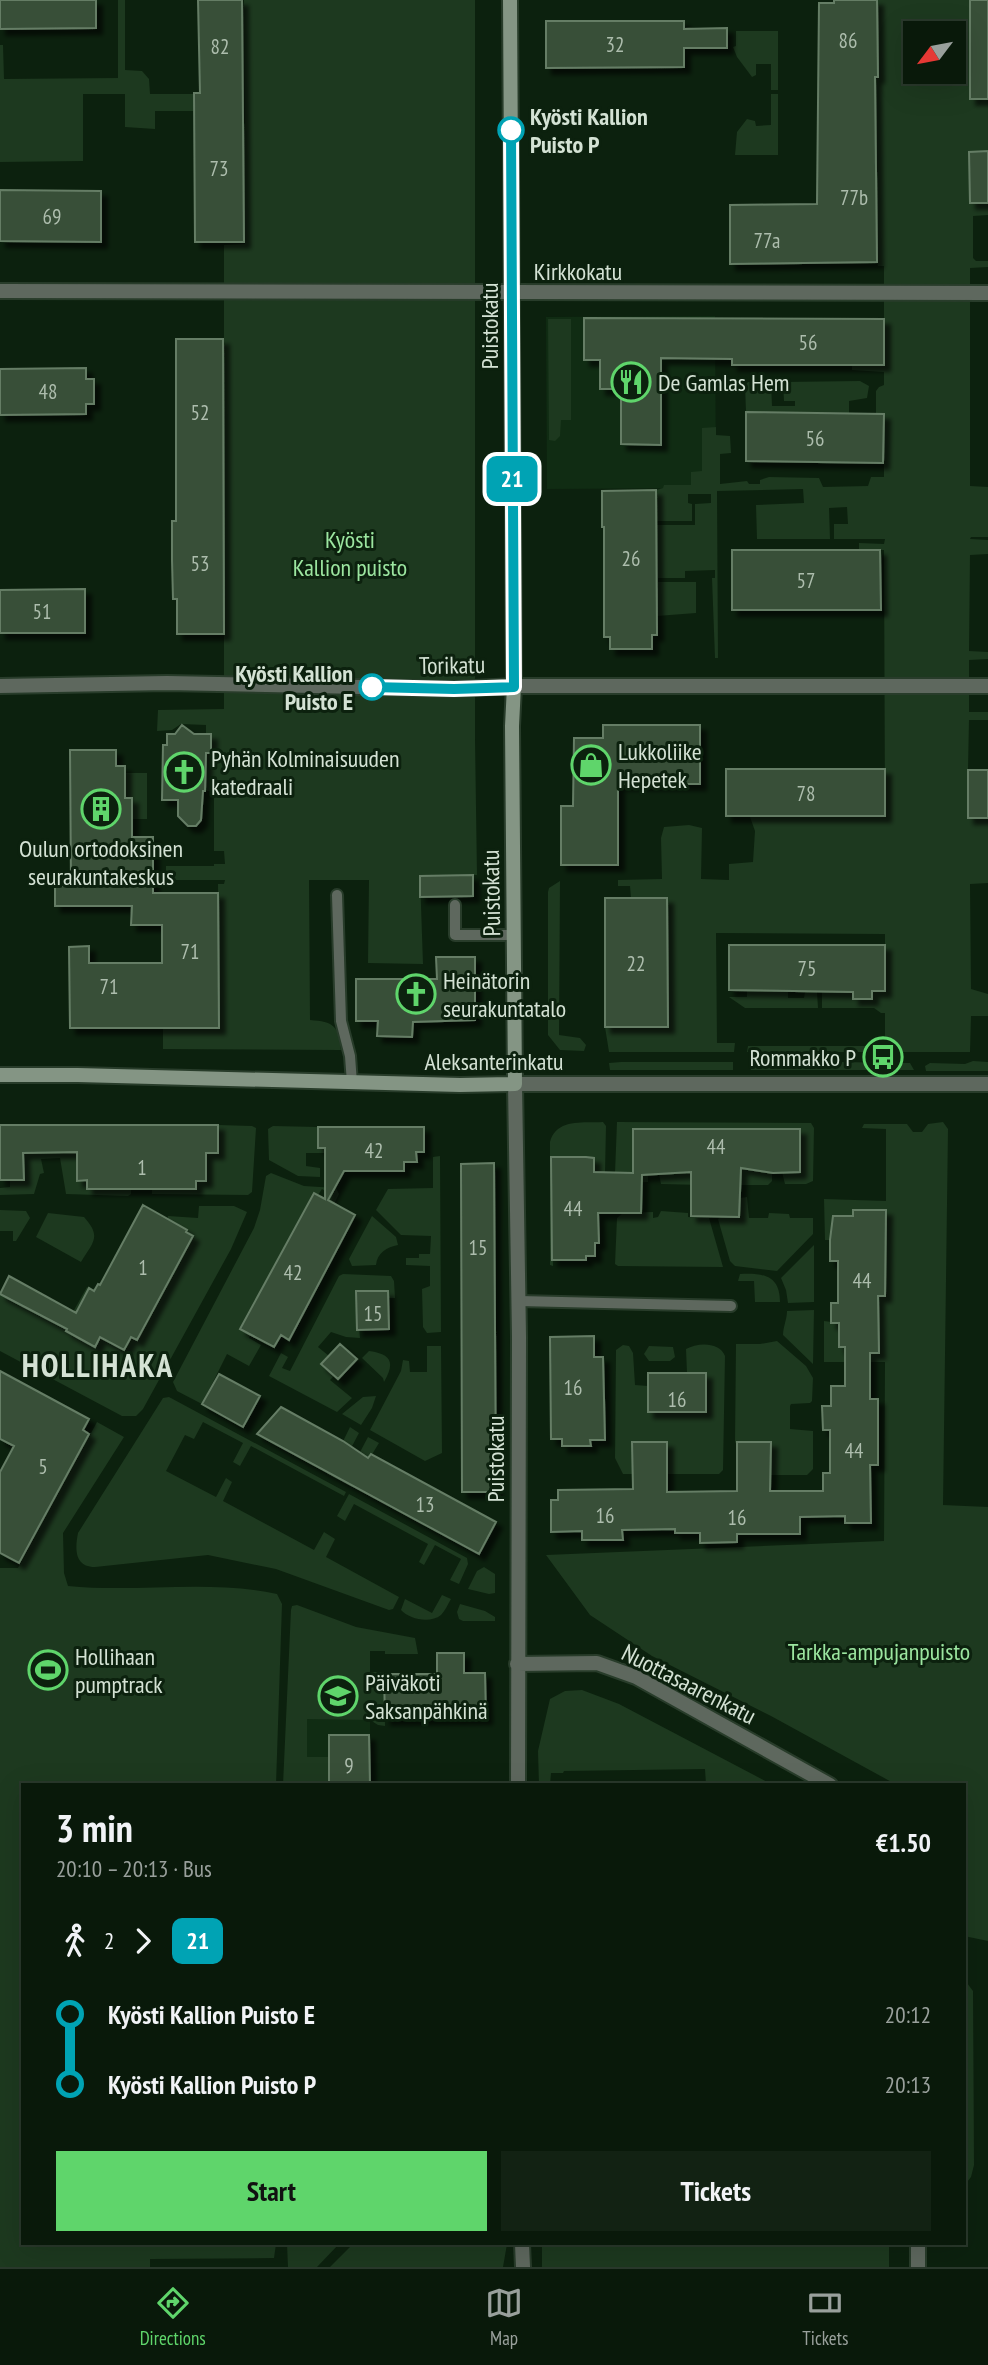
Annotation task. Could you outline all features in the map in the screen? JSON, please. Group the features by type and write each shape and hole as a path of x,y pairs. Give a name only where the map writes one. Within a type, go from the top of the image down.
{"main road":[{"name":"Puistokatu","path":"510,0 515,1084"},
{"name":"Aleksanterinkatu","path":"0,1075 515,1084"}],"street":[{"name":"Kirkkokatu","path":"0,291 988,293"},
{"name":"Torikatu","path":"0,686 167,683 454,689 988,686"},
{"name":"Aleksanterinkatu","path":"515,1084 988,1084"},
{"name":"Puistokatu","path":"515,1084 519,1301 519,1783"},
{"name":"Nuottasaarenkatu","path":"517,1664 597,1663 636,1677 826,1783"},
{"path":"523,2245 523,2267"},
{"path":"918,2267 919,2245"}],"lane":[{"path":"337,895 341,1021 350,1056 352,1083"},
{"path":"455,905 455,935 514,935"},
{"path":"519,1301 731,1306"}],"shaded area":[{"path":"715,316 716,488 547,489 546,317"},
{"name":"Päiväkoti Saksanpähkinä","path":"306,1634 370,1640 370,1735 329,1773 307,1757"}],"green space":[{"path":"118,0 125,0 125,70 142,71 149,79 150,94 193,94 193,111 155,111 155,129 125,127 125,94 83,94 83,161 0,162 0,45 3,45 4,79 118,78"},
{"name":"Kyösti Kallion puisto","path":"244,0 475,0 477,875 420,876 423,964 368,963 369,880 309,880 310,1020 333,1026 341,1050 163,1049 163,1028 219,1027 218,884 224,884 225,880 153,880 153,871 166,871 166,866 225,864 224,851 214,851 214,791 205,791 206,753 211,753 211,735 206,735 206,725 181,724 172,730 157,731 158,710 224,709 224,245 245,244"},
{"path":"877,0 970,0 970,88 988,88 988,151 970,152 988,203 988,215 973,216 973,258 976,261 988,261 988,267 970,268 970,486 988,487 988,537 970,539 988,540 988,554 970,555 969,651 988,652 988,659 969,660 969,712 988,712 988,720 969,720 968,770 988,818 988,883 970,884 971,989 988,994 988,1016 971,1016 970,1052 747,1052 748,1046 885,1046 885,1013 874,1008 822,1008 822,992 853,992 853,999 872,991 885,991 885,934 716,933 717,1043 735,1043 734,1052 609,1052 605,1027 668,1027 667,899 631,898 630,886 618,886 618,880 662,879 661,838 664,827 689,825 702,828 701,879 729,880 729,864 753,862 755,831 750,817 885,816 884,550 859,550 859,543 884,544 885,539 834,539 834,524 848,524 847,507 829,508 830,539 757,539 756,505 804,503 803,489 717,491 718,658 715,658 712,578 715,578 715,570 685,571 685,578 658,578 657,537 652,537 652,525 695,525 695,504 711,503 711,494 688,494 688,503 692,504 692,521 652,521 651,515 657,515 656,490 664,485 691,485 691,472 702,471 702,428 716,427 716,435 730,436 731,453 720,454 720,484 747,481 749,484 760,484 760,480 769,477 819,478 823,487 868,486 871,477 884,477 884,415 876,414 876,391 884,385 884,372 852,370 852,365 884,365 884,266 878,266 877,262 875,109 858,94 876,94"},
{"path":"736,31 778,31 778,90 771,90 771,64 756,64 756,75 752,77 737,57 733,47 736,46"},
{"path":"771,94 778,94 778,155 735,155 737,132 747,119 755,121 756,126 771,125"},
{"path":"548,319 571,319 571,420 561,420 560,436 555,441 549,440"},
{"path":"860,381 869,386 867,398 849,401 849,413 746,412 745,385 748,382 771,382 772,406 795,406 795,401 784,401 783,382"},
{"path":"658,582 696,582 696,613 657,616 657,611 653,611 652,589 658,588"},
{"path":"125,773 147,773 147,819 132,819 132,798 125,798"},
{"path":"560,881 559,1035 580,1038 586,1045 584,1051 560,1050 548,1035 548,892 549,888"},
{"path":"747,991 788,991 788,998 804,998 805,992 817,992 818,1008 745,1008 729,997 747,997"},
{"path":"757,1061 910,1063 914,1070 751,1070 750,1066"},
{"path":"973,1061 988,1062 988,1071 926,1071 925,1066 930,1063 965,1064"},
{"path":"733,1062 733,1070 610,1070 609,1063"},
{"path":"603,1122 606,1126 605,1173 599,1176 599,1172 594,1172 594,1158 551,1157 553,1266 550,1265 550,1142 553,1134 564,1125"},
{"path":"617,1122 811,1123 814,1128 813,1181 806,1184 785,1184 782,1172 800,1164 800,1129 633,1129 633,1162 648,1168 648,1182 623,1183 615,1173"},
{"name":"Tarkka-ampujanpuisto","path":"943,1122 948,1129 943,1505 988,1507 988,1941 966,1936 966,1783 893,1783 771,1716 652,1656 590,1615 546,1555 884,1541 885,1362 824,1362 824,1321 839,1323 839,1347 853,1347 854,1353 879,1353 878,1296 885,1295 886,1230 853,1210 853,1216 830,1240 825,1240 824,1199 886,1201 886,1129 862,1128 864,1124 907,1124 913,1132 922,1132 928,1124"},
{"path":"218,1125 256,1128 252,1192 248,1195 152,1194 152,1189 206,1181 206,1153 218,1152"},
{"path":"273,1126 318,1127 318,1147 324,1148 325,1153 306,1153 306,1166 320,1168 320,1177 298,1176 269,1160 268,1129"},
{"path":"77,1152 78,1181 87,1180 87,1189 131,1189 131,1194 66,1194 60,1158 41,1159 44,1173 40,1174 34,1194 0,1195 0,1188 10,1187 10,1180 24,1180 23,1153"},
{"path":"440,1156 441,1332 427,1333 423,1327 422,1289 430,1286 430,1266 406,1265 406,1258 419,1258 419,1254 430,1254 431,1236 401,1235 376,1210 388,1189 433,1188 433,1157"},
{"path":"710,1168 704,1185 661,1184 659,1174"},
{"path":"720,1168 772,1168 772,1181 768,1185 723,1185"},
{"path":"271,1173 304,1186 336,1188 339,1194 334,1204 328,1200 331,1195 322,1189 318,1195 314,1193 249,1338 261,1345 249,1366 227,1354 202,1404 177,1391 173,1382 254,1228 266,1176"},
{"path":"747,1197 749,1218 768,1218 769,1213 789,1214 790,1218 813,1218 813,1234 777,1271 735,1266 730,1261 718,1219 722,1216 739,1216 740,1198"},
{"path":"199,1206 234,1206 247,1212 231,1249 143,1409 136,1416 122,1416 0,1351 0,1294 51,1321 59,1305 73,1312 87,1287 89,1288 66,1331 94,1347 100,1337 124,1350 131,1337 138,1340 193,1237 187,1230 168,1219 168,1216 198,1218"},
{"path":"0,1210 26,1211 30,1218 16,1241 13,1241 13,1231 0,1231"},
{"path":"661,1211 709,1218 723,1267 615,1264 617,1218 623,1213 653,1212 653,1218 658,1217"},
{"path":"48,1213 84,1217 90,1224 94,1240 81,1262 36,1237"},
{"path":"372,1216 396,1237 398,1245 383,1251 376,1265 352,1266 349,1259"},
{"path":"814,1245 814,1302 788,1303 781,1278"},
{"path":"740,1274 756,1274 769,1278 777,1286 780,1302 755,1302 754,1281 738,1281"},
{"path":"339,1276 391,1276 395,1298 388,1298 387,1291 356,1292 360,1338 331,1332 318,1347 329,1356 322,1364 334,1376 330,1380 352,1398 337,1412 269,1376 281,1353 288,1357 282,1368 290,1371"},
{"path":"814,1310 813,1364 783,1335 787,1311"},
{"path":"777,1341 806,1366 813,1378 812,1401 790,1406 790,1429 813,1431 813,1469 807,1475 767,1475 771,1464 771,1443 737,1445 735,1442 736,1344"},
{"path":"623,1345 629,1346 633,1353 635,1385 648,1386 706,1373 687,1373 686,1349 696,1345 708,1345 722,1351 725,1356 723,1470 719,1474 663,1474 666,1442 632,1442 634,1474 623,1474 615,1458 616,1350"},
{"path":"427,1346 441,1346 442,1453 425,1461 370,1430 401,1371 403,1360 409,1361 410,1372 427,1372"},
{"path":"649,1346 673,1347 675,1357 670,1361 649,1361 644,1354"},
{"path":"369,1351 383,1354 389,1360 390,1370 384,1382 362,1358"},
{"path":"376,1396 361,1425 342,1414 363,1397"},
{"path":"169,1397 346,1492 344,1496 251,1446 240,1466 233,1462 243,1443 203,1422 194,1439 185,1435 166,1471 216,1497 226,1478 232,1482 223,1501 314,1550 324,1532 335,1539 326,1557 399,1597 393,1609 389,1610 276,1569 208,1555 95,1567 83,1564 77,1556 78,1533 163,1398"},
{"path":"97,1422 124,1437 63,1533 64,1573 68,1586 225,1587 277,1594 282,1604 276,1783 21,1783 21,2245 276,2245 274,2258 150,2259 150,2267 0,2267 0,1568 18,1568"},
{"path":"350,1427 359,1433 342,1465 351,1469 368,1437 379,1443 352,1487 327,1474"},
{"path":"349,1494 467,1558 468,1564 459,1584 450,1580 461,1559 435,1545 424,1565 419,1562 428,1544 354,1504 345,1521 337,1516"},
{"path":"484,1567 495,1574 495,1593 468,1589 477,1571"},
{"path":"442,1595 451,1599 436,1618 420,1619 401,1610 405,1599 432,1613"},
{"path":"460,1604 485,1611 495,1617 495,1621 463,1621 459,1619 457,1612"},
{"path":"297,1605 356,1627 415,1638 418,1654 370,1651 370,1672 384,1672 385,1726 370,1720 307,1719 307,1757 329,1757 329,1783 283,1783 292,1606"},
{"path":"582,1690 619,1704 769,1783 706,1783 705,1769 564,1771 551,1773 550,1783 539,1783 538,1751 550,1699 565,1691"},
{"path":"966,1982 973,1991 974,2165 966,2183"},
{"path":"287,2245 338,2245 317,2267 288,2267"},
{"path":"352,2245 507,2245 503,2267 330,2267"},
{"path":"542,2245 889,2245 889,2267 542,2267"}],"building":[{"path":"0,0 96,0 96,28 0,29"},
{"path":"198,0 242,0 244,242 195,242 194,93 200,93"},
{"path":"834,0 877,0 877,262 730,264 730,205 817,204 819,3 834,3"},
{"path":"970,0 988,0 988,99 970,99"},
{"path":"546,21 684,21 684,29 727,28 727,48 684,48 684,67 546,68"},
{"path":"988,151 988,203 970,203 969,152"},
{"path":"0,190 101,191 101,242 0,241"},
{"path":"584,318 884,319 884,365 732,365 732,359 661,358 661,445 621,444 621,389 600,389 600,360 584,360"},
{"path":"176,339 223,339 224,634 177,634 177,599 173,599 172,560 172,521 176,521"},
{"path":"86,368 86,379 94,379 94,404 86,404 86,414 0,415 0,369"},
{"path":"746,412 884,414 883,463 746,461"},
{"path":"656,490 657,635 652,635 652,649 610,649 610,637 604,637 602,491"},
{"path":"732,550 880,550 881,610 732,610"},
{"path":"85,589 85,633 0,633 0,590"},
{"name":"Pyhän Kolminaisuuden katedraali","path":"182,725 194,734 211,734 211,753 206,753 201,820 196,826 188,826 178,816 178,800 162,800 163,745 167,745 167,734 175,734"},
{"path":"603,725 700,725 700,784 618,784 618,865 561,865 561,806 573,806 574,738 603,738"},
{"path":"70,750 116,750 116,766 125,766 125,798 132,798 132,837 153,837 153,893 218,893 219,1028 70,1028 69,947 89,946 89,963 162,963 162,925 131,925 132,906 55,906 55,886 71,886"},
{"path":"726,769 885,769 885,816 726,816"},
{"path":"968,770 988,770 988,818 968,818"},
{"path":"473,875 473,896 420,897 420,876"},
{"path":"605,898 667,898 668,1027 605,1027"},
{"path":"729,945 885,945 885,991 872,991 872,999 853,999 853,992 729,990"},
{"name":"Heinätorin seurakuntatalo","path":"436,957 475,957 475,1020 413,1022 412,1037 377,1036 378,1021 356,1021 356,979 437,979"},
{"path":"0,1125 218,1125 218,1153 206,1153 206,1181 196,1181 196,1189 87,1189 87,1180 77,1181 77,1152 23,1153 24,1180 0,1180"},
{"path":"318,1127 424,1127 424,1152 416,1152 417,1162 404,1162 404,1171 344,1171 328,1200 355,1215 289,1340 281,1335 274,1347 240,1329 314,1193 325,1199 325,1148 318,1148"},
{"path":"633,1129 800,1129 800,1172 773,1173 741,1168 739,1217 691,1216 691,1172 642,1175 641,1213 598,1213 599,1243 595,1243 595,1256 586,1256 586,1260 552,1260 551,1157 594,1158 594,1172 633,1173"},
{"path":"494,1163 496,1492 462,1492 461,1164"},
{"path":"143,1205 193,1236 137,1340 131,1337 124,1350 100,1337 95,1347 0,1294 9,1276 76,1313 89,1288 94,1291 98,1284 100,1285"},
{"path":"853,1210 886,1210 885,1296 878,1296 879,1353 870,1353 870,1399 878,1399 878,1465 870,1465 871,1523 845,1523 845,1516 800,1517 800,1534 737,1534 737,1542 700,1543 700,1533 675,1533 675,1529 622,1530 623,1540 582,1540 582,1531 551,1532 551,1500 558,1500 558,1490 633,1489 632,1442 667,1442 667,1492 737,1491 737,1442 771,1442 770,1491 823,1491 823,1473 830,1473 830,1430 823,1430 822,1406 831,1406 831,1386 845,1386 845,1347 839,1347 839,1323 831,1323 831,1303 838,1303 838,1261 830,1261 830,1240 833,1216 853,1216"},
{"path":"356,1291 388,1291 389,1329 357,1330"},
{"path":"594,1336 594,1357 603,1357 605,1440 590,1440 591,1446 562,1446 562,1439 551,1439 550,1337"},
{"path":"340,1344 357,1359 338,1379 321,1364"},
{"path":"0,1371 89,1419 83,1430 89,1434 19,1563 0,1553 0,1472 14,1446 0,1439"},
{"path":"648,1373 706,1373 706,1412 648,1412"},
{"path":"219,1374 260,1396 243,1427 202,1404"},
{"path":"281,1407 368,1458 371,1454 496,1522 479,1554 257,1434"},
{"path":"437,1653 464,1653 464,1673 485,1673 486,1718 385,1719 384,1674 437,1674"},
{"path":"329,1735 369,1735 370,1783 329,1783"}],"bus line":[{"name":"21","path":"372,687 514,687 511,130"}],"place":[{"name":"Kyösti Kallion Puisto P","path":"511,130"},
{"name":"De Gamlas Hem","path":"631,382"},
{"name":"Kyösti Kallion Puisto E","path":"372,687"},
{"name":"Lukkoliike Hepetek","path":"591,765"},
{"name":"Pyhän Kolminaisuuden katedraali","path":"184,772"},
{"name":"Oulun ortodoksinen seurakuntakeskus","path":"101,809"},
{"name":"Heinätorin seurakuntatalo","path":"416,994"},
{"name":"Rommakko P","path":"883,1057"},
{"name":"Hollihaan pumptrack","path":"48,1670"},
{"name":"Päiväkoti Saksanpähkinä","path":"338,1696"}],"district":[{"name":"HOLLIHAKA","path":"98,1365"}]}
